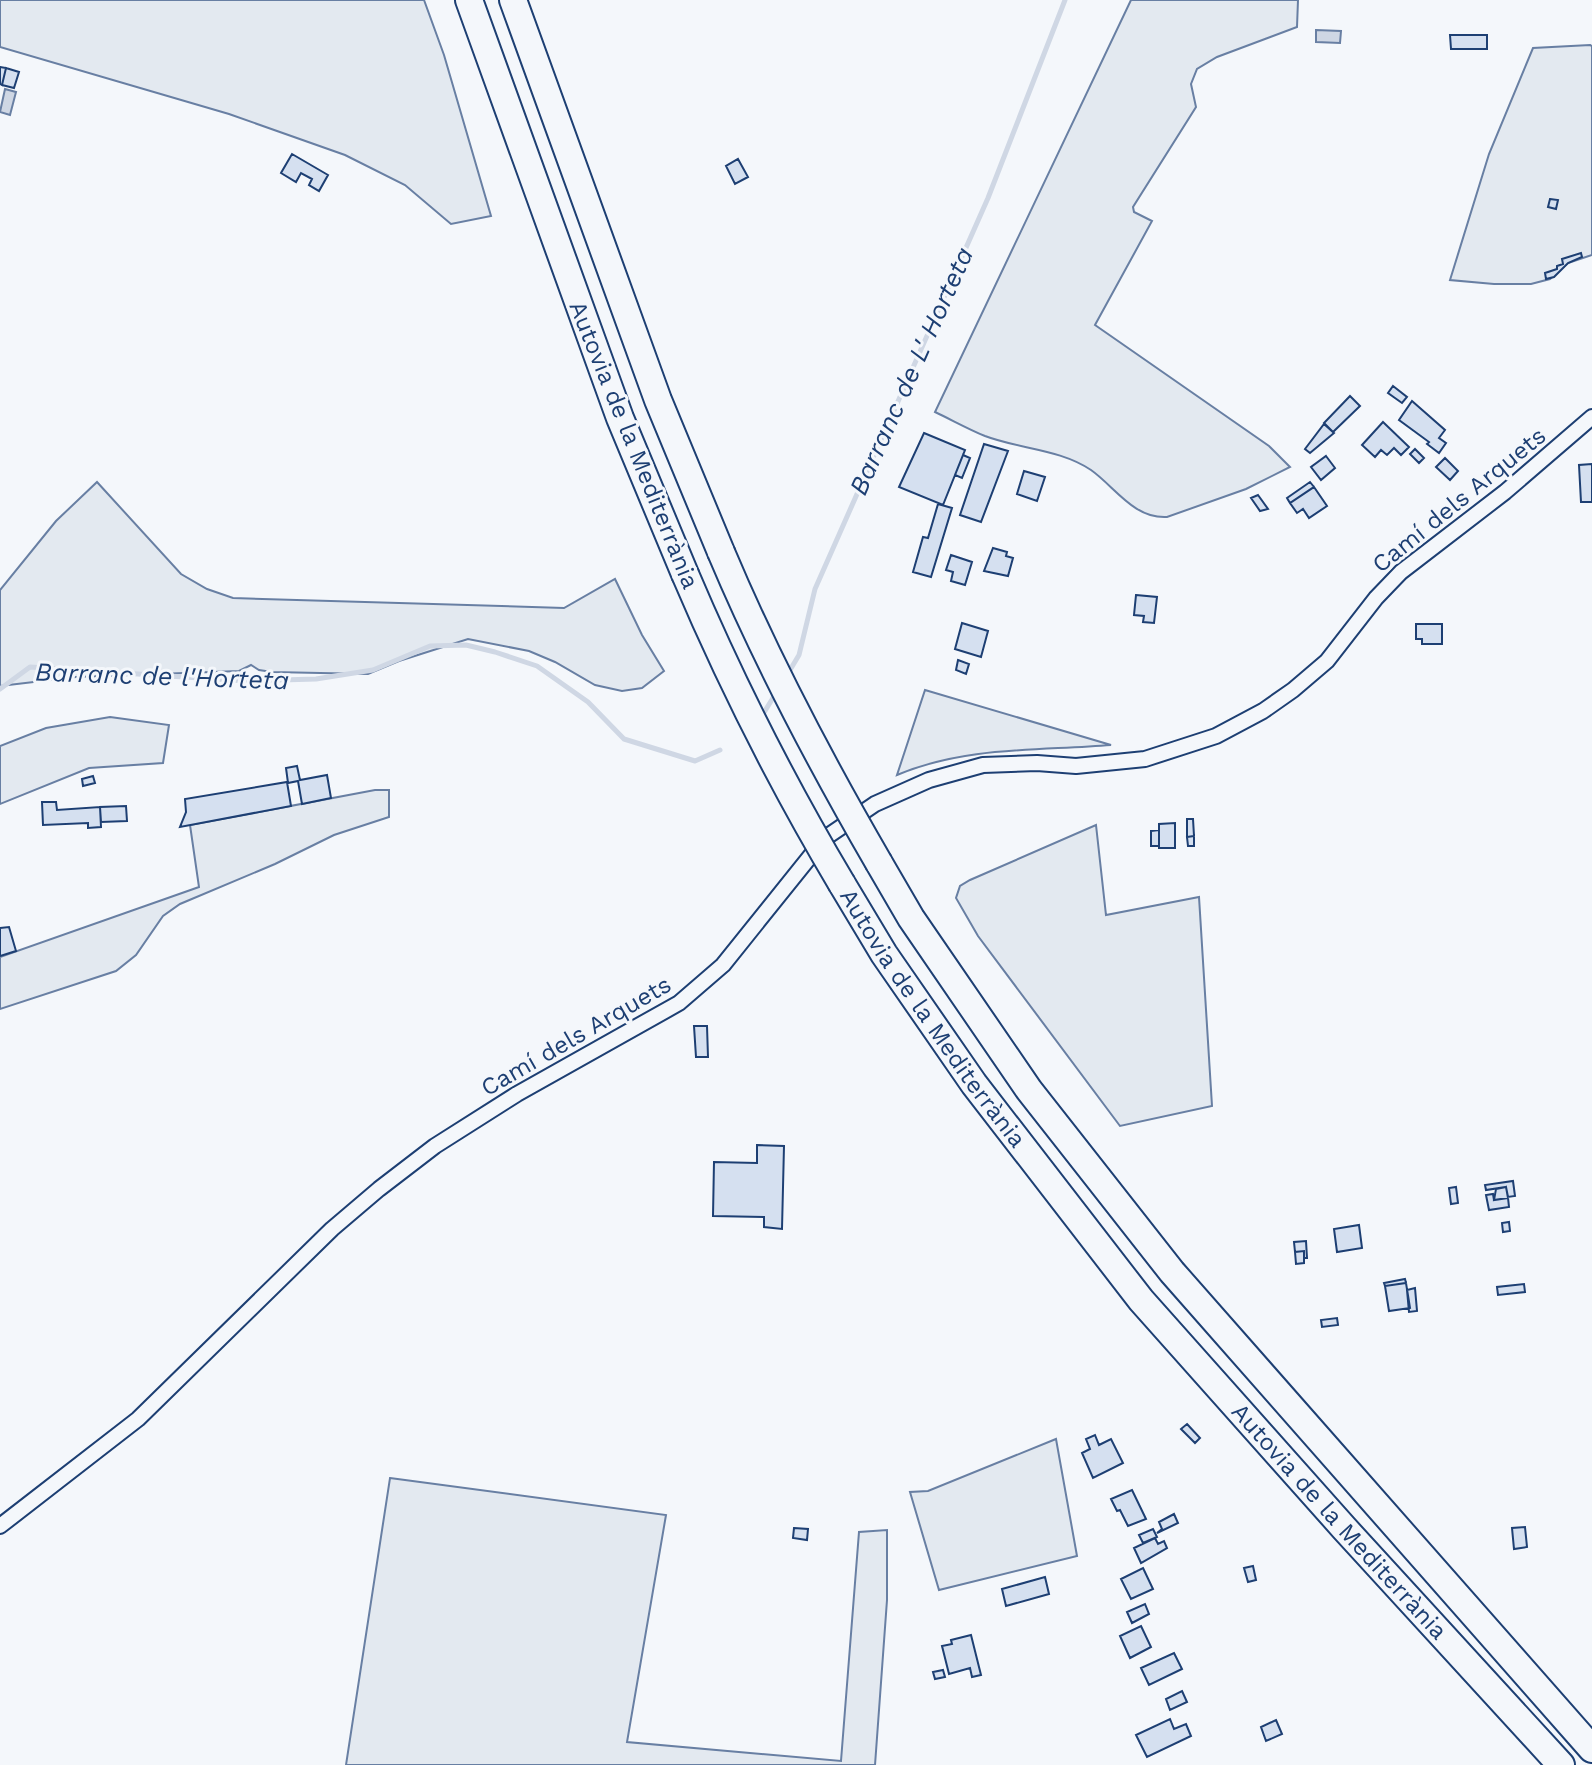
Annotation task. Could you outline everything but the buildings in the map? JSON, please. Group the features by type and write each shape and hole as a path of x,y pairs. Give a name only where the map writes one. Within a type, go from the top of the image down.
{"highway":[{"name":"Autovia de la Mediterrània","path":"469,0 620,418 706,623 805,822 884,954 974,1084 1141,1300 1561,1765"},
{"name":"Autovia de la Mediterrània","path":"513,0 652,386 740,598 833,782 911,918 1029,1090 1172,1272 1592,1749"}],"street":[{"name":"Camí dels Arquets","path":"0,1526 138,1419 332,1229 379,1189 435,1146 517,1094 679,1003 723,965 825,838 875,804 929,780 983,765 1037,763 1076,766 1145,759 1216,736 1263,711 1327,661 1376,598 1401,572 1505,492 1592,417"}],"shaded area":[{"path":"0,0 424,0 444,55 491,216 451,224 405,185 345,155 229,114 0,47"},
{"path":"1131,0 1298,0 1297,27 1217,57 1197,69 1191,84 1196,107 1133,207 1134,212 1152,221 1095,325 1269,446 1290,467 1246,489 1167,517 1145,513 1135,507 1079,463 1053,453 985,436 935,412"},
{"path":"1316,30 1341,31 1340,43 1316,42"},
{"path":"1590,45 1592,255 1568,263 1550,279 1531,284 1450,280 1489,154 1533,48"},
{"path":"5,89 16,92 10,115 0,112"},
{"path":"97,482 181,574 207,589 233,598 564,608 615,579 642,635 664,671 642,688 622,691 595,685 529,651 468,639 368,674 272,672 251,665 239,671 76,677 0,686 0,590 56,521"},
{"path":"925,690 1111,745 976,754 897,775"},
{"path":"110,717 169,725 163,763 89,768 0,804 0,746 46,728"},
{"path":"375,790 389,790 389,817 334,835 180,904 163,916 136,955 116,971 0,1009 0,957 199,887 190,825"},
{"path":"1096,825 1106,915 1199,897 1212,1106 1120,1126 978,936 956,898 960,886 970,880"},
{"path":"1056,1439 1077,1556 939,1590 910,1492 928,1491"},
{"path":"390,1478 666,1515 627,1742 841,1761 859,1532 887,1530 887,1600 875,1765 346,1765"}],"waterway":[{"name":"Barranc de L' Horteta","path":"787,675 799,655 815,589 988,198 1065,0"},
{"name":"Barranc de l'Horteta","path":"0,689 30,667 246,681 316,679 373,670 430,646 466,645 537,666 588,702 624,739 695,761 720,750"},
{"name":"Barranc de L' Horteta","path":"760,719 776,693"}]}
